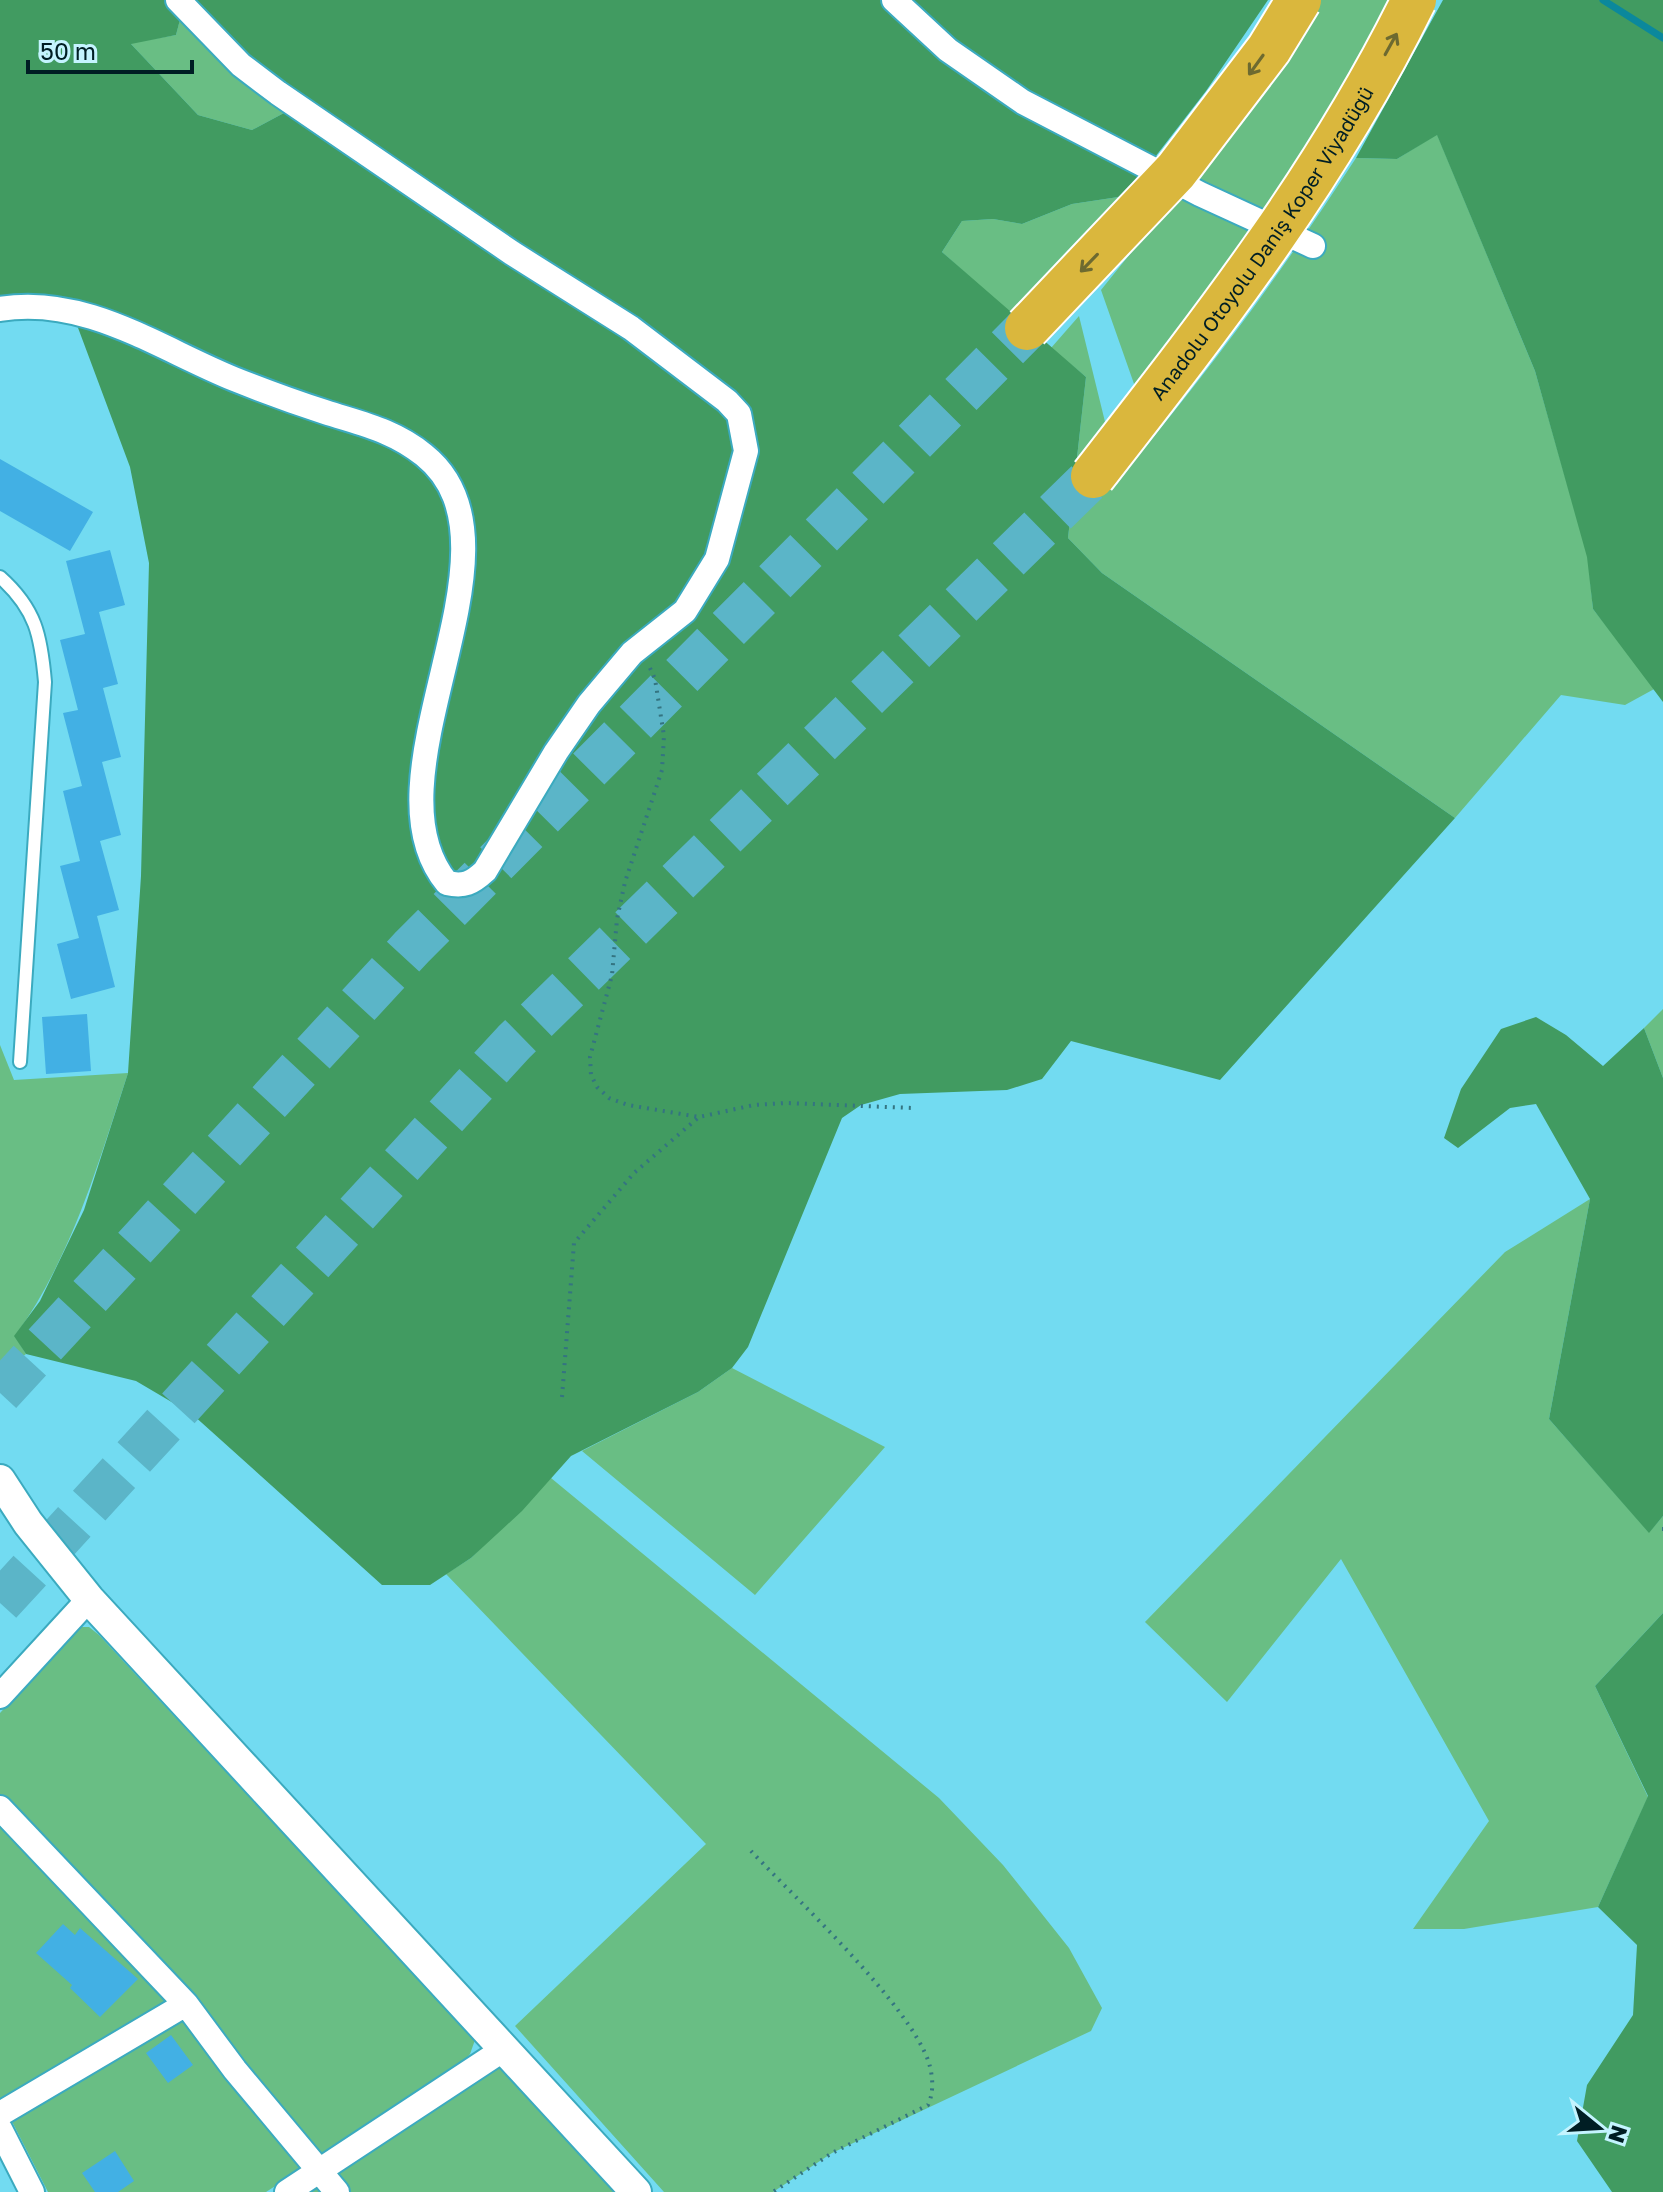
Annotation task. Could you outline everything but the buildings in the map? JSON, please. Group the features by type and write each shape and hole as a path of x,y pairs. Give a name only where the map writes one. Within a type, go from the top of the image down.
{"highway":[{"path":"1027,328 1176,171 1269,49 1299,0"},
{"name":"Anadolu Otoyolu Daniş Koper Viyadüğü","path":"1093,476 1241,286 1294,209 1358,104 1414,0"}],"street":[{"path":"0,309 46,305 102,320 277,396 378,426 426,456 444,475 455,492 463,541 447,654 431,722 422,810 430,855 447,883 459,886 474,882 485,871 564,740 612,675 640,647 685,611 717,559 746,451 739,414 727,401 631,328 512,253 278,93 230,55 178,0"},
{"path":"894,0 948,50 1023,102 1200,194 1313,246"},
{"path":"0,1480 28,1523 89,1599 636,2192"},
{"path":"0,1696 89,1599"},
{"path":"0,1808 186,2004 235,2070 337,2192"},
{"path":"0,2114 186,2004"},
{"path":"287,2192 504,2049"},
{"path":"0,2129 32,2192"}],"lane":[{"path":"0,577 16,592 37,623 45,682 20,1062"}],"path":[{"path":"640,647 655,679 664,736 662,770 625,882 617,919 612,975 590,1057 591,1075 597,1087 609,1098 628,1105 699,1117 754,1105 787,1103 913,1108"},
{"path":"562,1397 574,1243 634,1173 699,1117"},
{"path":"751,1851 896,2008 929,2062 932,2086 928,2105 832,2153 773,2192"}],"green space":[{"path":"0,0 1268,0 1206,91 1125,196 1072,204 1022,224 993,219 962,221 942,252 1086,377 1068,538 1102,573 1455,818 1220,1080 1071,1041 1042,1079 1007,1090 900,1094 861,1105 842,1118 748,1347 732,1368 698,1392 571,1456 522,1511 471,1558 430,1585 382,1585 192,1414 136,1381 26,1354 14,1336 40,1301 84,1210 128,1073 141,876 149,563 130,467 71,309 0,309","holes":["183,8 297,106 252,130 198,115 131,44 176,35"]},
{"path":"1321,0 1393,0 1298,170 1139,398 1101,290 1242,115"},
{"path":"1443,0 1663,0 1663,702 1593,609 1587,557 1535,371 1437,135 1397,159 1356,158"},
{"path":"183,7 297,106 252,130 198,115 130,43 176,35"},
{"path":"1437,134 1535,371 1588,557 1593,609 1656,688 1625,705 1561,695 1455,818 1102,573 1068,538 1086,377 1051,348 1079,316 1108,434 1110,489 1239,328 1356,158 1397,159"},
{"path":"1125,196 1014,317 942,252 962,221 993,219 1022,224 1072,204"},
{"path":"1663,1009 1663,1078 1644,1028"},
{"path":"1536,1017 1566,1035 1603,1066 1644,1028 1663,1078 1663,1516 1649,1533 1549,1419 1590,1199 1536,1104 1510,1108 1458,1148 1444,1138 1461,1089 1501,1029"},
{"path":"0,1045 14,1080 128,1073 68,1242 35,1306 15,1336 26,1354 0,1375"},
{"path":"1590,1199 1549,1419 1649,1532 1663,1516 1663,1613 1595,1686 1648,1797 1598,1907 1464,1929 1413,1929 1489,1821 1341,1559 1227,1702 1145,1622 1505,1252"},
{"path":"732,1368 885,1447 755,1595 582,1451 698,1392"},
{"path":"551,1478 939,1798 1003,1865 1069,1948 1102,2008 1091,2031 832,2153 773,2192 664,2192 515,2026 706,1844 446,1574 471,1558"},
{"path":"1663,1613 1663,2192 1612,2192 1577,2141 1587,2085 1633,2015 1637,1945 1598,1907 1648,1796 1595,1686"},
{"path":"80,1627 89,1627 99,1635 475,2040 470,2054 460,2066 266,2192 48,2192 0,2098 0,1713"},
{"path":"502,2065 618,2192 310,2192"}],"waterway":[{"path":"1603,0 1663,38"}],"tunnel":[{"path":"0,1393 412,947 1027,328"},
{"path":"0,1603 514,1042 1093,476"}]}
